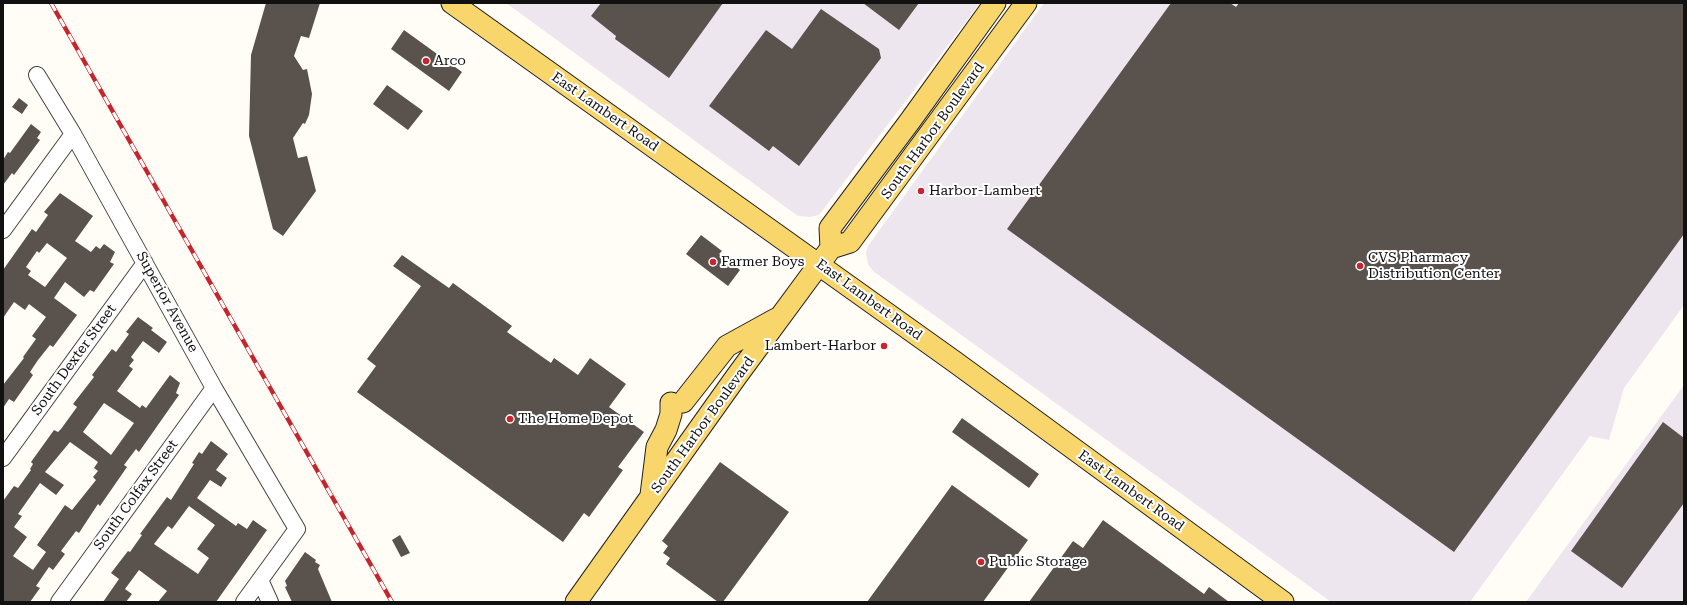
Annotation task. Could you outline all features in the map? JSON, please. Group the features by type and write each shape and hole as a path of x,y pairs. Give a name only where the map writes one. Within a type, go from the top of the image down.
{"main road":[{"name":"East Lambert Road","path":"452,3 825,257 1283,602"},
{"name":"South Harbor Boulevard","path":"825,257 830,228 910,121 995,3"},
{"name":"South Harbor Boulevard","path":"576,602 651,496 825,257 850,242 1026,3"},
{"path":"651,496 657,447 677,402 727,346 782,315"}],"street":[{"name":"Superior Avenue","path":"37,75 73,134 214,388 297,529 260,580"},
{"path":"3,230 73,134"},
{"name":"South Dexter Street","path":"3,458 145,263"},
{"name":"South Colfax Street","path":"59,602 214,388"},
{"path":"244,602 260,580 270,602"}],"shaded area":[{"path":"506,3 980,3 819,215 810,217 798,216"},
{"name":"CVS Pharmacy Distribution Center","path":"1044,3 1684,3 1684,305 1624,388 1609,440 1590,436 1470,602 1331,602 873,271 868,264 866,253 868,246"},
{"path":"1684,385 1684,602 1526,602 1662,415"}],"building":[{"path":"266,3 320,3 309,38 301,36 294,56 303,70 307,69 312,94 309,115 305,124 303,123 293,138 298,158 307,156 316,191 283,236 273,229 249,136 251,55"},
{"path":"601,3 723,3 669,78 615,39 616,36 591,16"},
{"path":"863,3 919,3 899,30"},
{"name":"CVS Pharmacy Distribution Center","path":"1171,3 1230,3 1236,7 1239,3 1684,3 1684,234 1454,552 1007,229"},
{"path":"821,9 879,49 881,58 799,166 773,146 769,151 709,106 766,30 792,49"},
{"name":"Arco","path":"404,30 462,72 449,91 391,49"},
{"path":"387,85 423,111 408,130 373,104"},
{"path":"19,98 28,105 22,114 12,107"},
{"path":"31,124 41,132 37,138 40,140 14,175 12,173 3,185 3,160 8,152 10,153"},
{"path":"60,193 93,216 75,241 91,252 96,246 100,249 104,244 115,252 110,262 114,264 94,292 90,290 84,297 65,282 54,298 77,315 53,347 50,345 38,360 30,372 33,375 14,402 9,399 3,408 3,385 24,358 23,357 36,339 32,336 46,317 29,304 25,310 14,302 3,318 3,270 32,229 36,232 48,215 44,212","holes":["47,243 67,258 45,287 28,275 31,271 26,267 37,251 39,253"]},
{"name":"Farmer Boys","path":"701,235 722,251 719,254 740,270 728,286 686,254"},
{"name":"The Home Depot","path":"402,255 449,288 453,283 512,326 507,332 551,363 554,358 578,375 590,358 626,384 609,407 644,432 618,467 623,470 589,517 584,513 563,542 357,392 376,366 367,359 421,286 393,266"},
{"path":"138,317 153,328 151,330 167,342 159,353 143,341 131,357 134,360 129,366 133,369 117,391 140,408 142,405 146,408 170,375 180,383 176,393 179,395 139,452 136,449 124,465 127,467 100,506 98,504 79,533 76,531 61,551 65,554 53,570 49,567 36,586 40,588 30,602 3,602 3,501 14,486 18,488 31,470 30,469 33,464 31,462 54,430 58,432 61,429 77,407 73,404 94,377 92,375 112,349 116,352 129,334 126,332","holes":["104,403 134,423 111,455 83,432","70,442 98,462 94,468 98,471 93,477 96,480 72,510 65,505 37,545 46,552 33,570 13,556 27,537 14,527 22,516 18,514 40,483 56,495 64,485 45,472"]},
{"path":"962,418 1039,474 1029,488 952,432"},
{"path":"1663,422 1684,438 1684,503 1622,588 1571,551"},
{"path":"211,441 228,454 216,470 227,478 221,487 210,480 197,498 236,526 238,523 247,529 253,520 267,530 216,602 158,602 167,591 139,570 125,589 132,594 126,602 103,602 119,579 111,573 128,551 130,552 142,535 140,534 167,497 171,500 194,464 192,463 199,452 202,454","holes":["189,506 215,525 197,549 209,558 198,574 154,544 168,526 172,529"]},
{"path":"720,462 789,512 723,602 718,602 666,564 670,558 663,553 668,546 662,541"},
{"path":"952,485 1028,540 983,602 867,602"},
{"path":"1103,520 1204,594 1209,587 1229,602 1029,602 1073,541 1083,548"},
{"path":"400,535 410,553 401,557 392,540"},
{"path":"305,552 320,565 318,569 332,602 292,602 285,587 287,586 285,581"}],"railway":[{"path":"51,3 392,602"}],"place":[{"name":"Arco","path":"426,61"},
{"name":"Harbor-Lambert","path":"921,191"},
{"name":"Farmer Boys","path":"713,262"},
{"name":"CVS Pharmacy Distribution Center","path":"1360,266"},
{"name":"Lambert-Harbor","path":"884,346"},
{"name":"The Home Depot","path":"510,419"},
{"name":"Public Storage","path":"981,562"}]}
